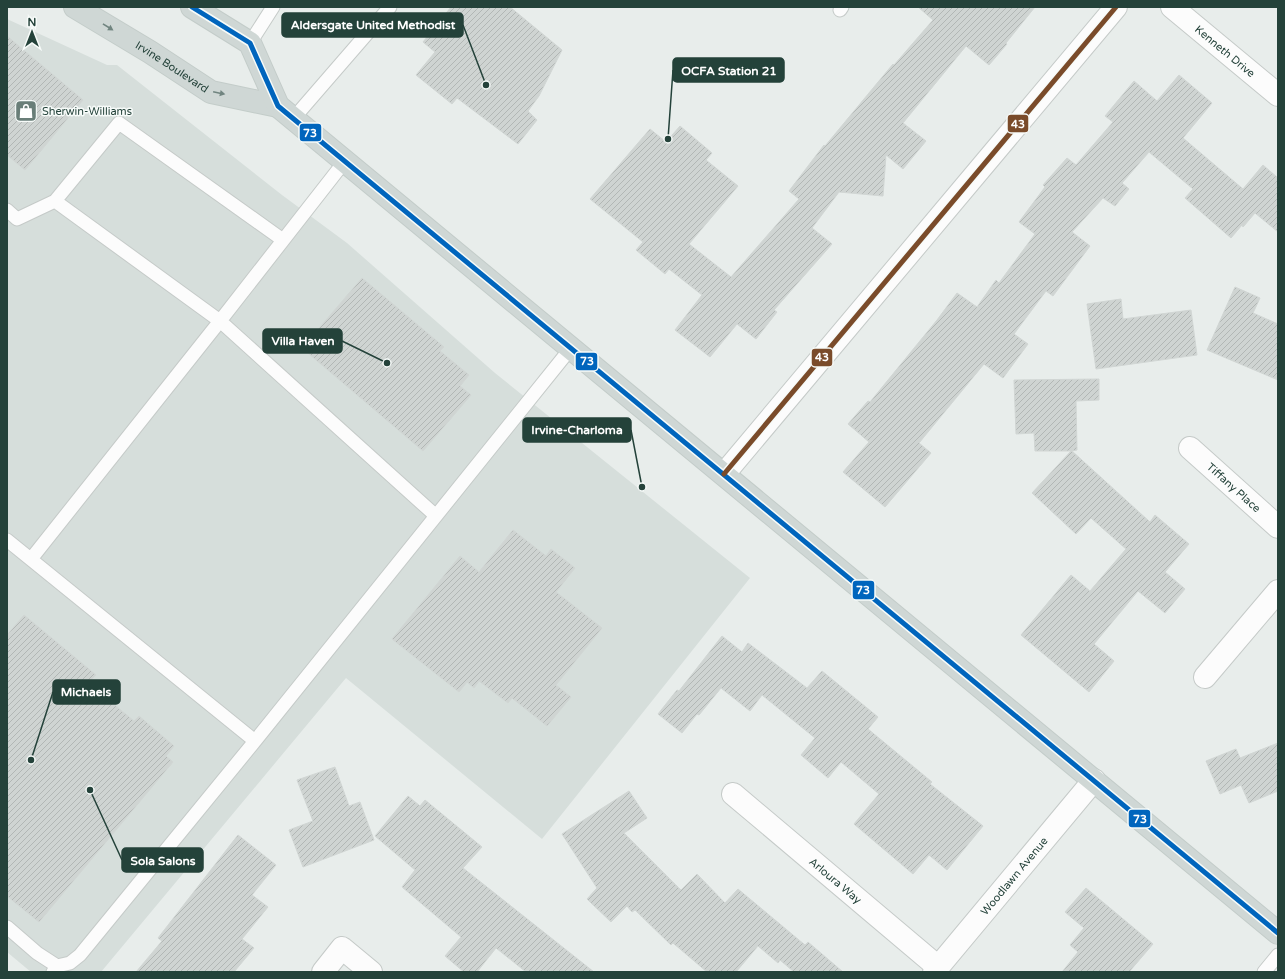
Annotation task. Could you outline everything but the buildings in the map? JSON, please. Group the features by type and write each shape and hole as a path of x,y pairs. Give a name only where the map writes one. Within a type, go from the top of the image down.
{"main road":[{"name":"Irvine Boulevard","path":"75,7 150,52 211,92 285,112"},
{"path":"192,7 250,43"},
{"name":"Irvine Boulevard","path":"250,43 285,112 1278,933"}],"street":[{"path":"724,474 1116,7"},
{"name":"Kenneth Drive","path":"1172,7 1278,95"},
{"name":"Tiffany Place","path":"1190,448 1278,527"},
{"path":"1205,677 1278,591"},
{"name":"Woodlawn Avenue","path":"936,970 1094,780"},
{"name":"Arloura Way","path":"733,794 936,970"},
{"path":"322,972 342,948 371,972"}],"lane":[{"path":"250,43 273,7"},
{"path":"285,112 390,7"},
{"path":"7,210 17,219 55,201 119,123 283,240"},
{"path":"31,559 345,161"},
{"path":"55,201 220,321 436,516"},
{"path":"7,927 55,969 70,963 80,956 571,348"},
{"path":"7,540 255,741"},
{"path":"1264,972 1278,955"}],"shaded area":[{"path":"7,19 107,65 117,65 282,195 347,243 495,373 750,578 542,839 346,678 101,972 31,972 7,952"}],"transit line":[{"name":"73","path":"192,7 250,43 278,106 1278,933"},
{"name":"43","path":"724,474 1116,7"}],"place":[{"name":"Aldersgate United Methodist","path":"486,85"},
{"name":"Sherwin-Williams","path":"26,111"},
{"name":"OCFA Station 21","path":"668,139"},
{"name":"Villa Haven","path":"387,363"},
{"name":"Irvine-Charloma","path":"642,487"},
{"name":"Michaels","path":"31,760"},
{"name":"Sola Salons","path":"90,790"}]}
